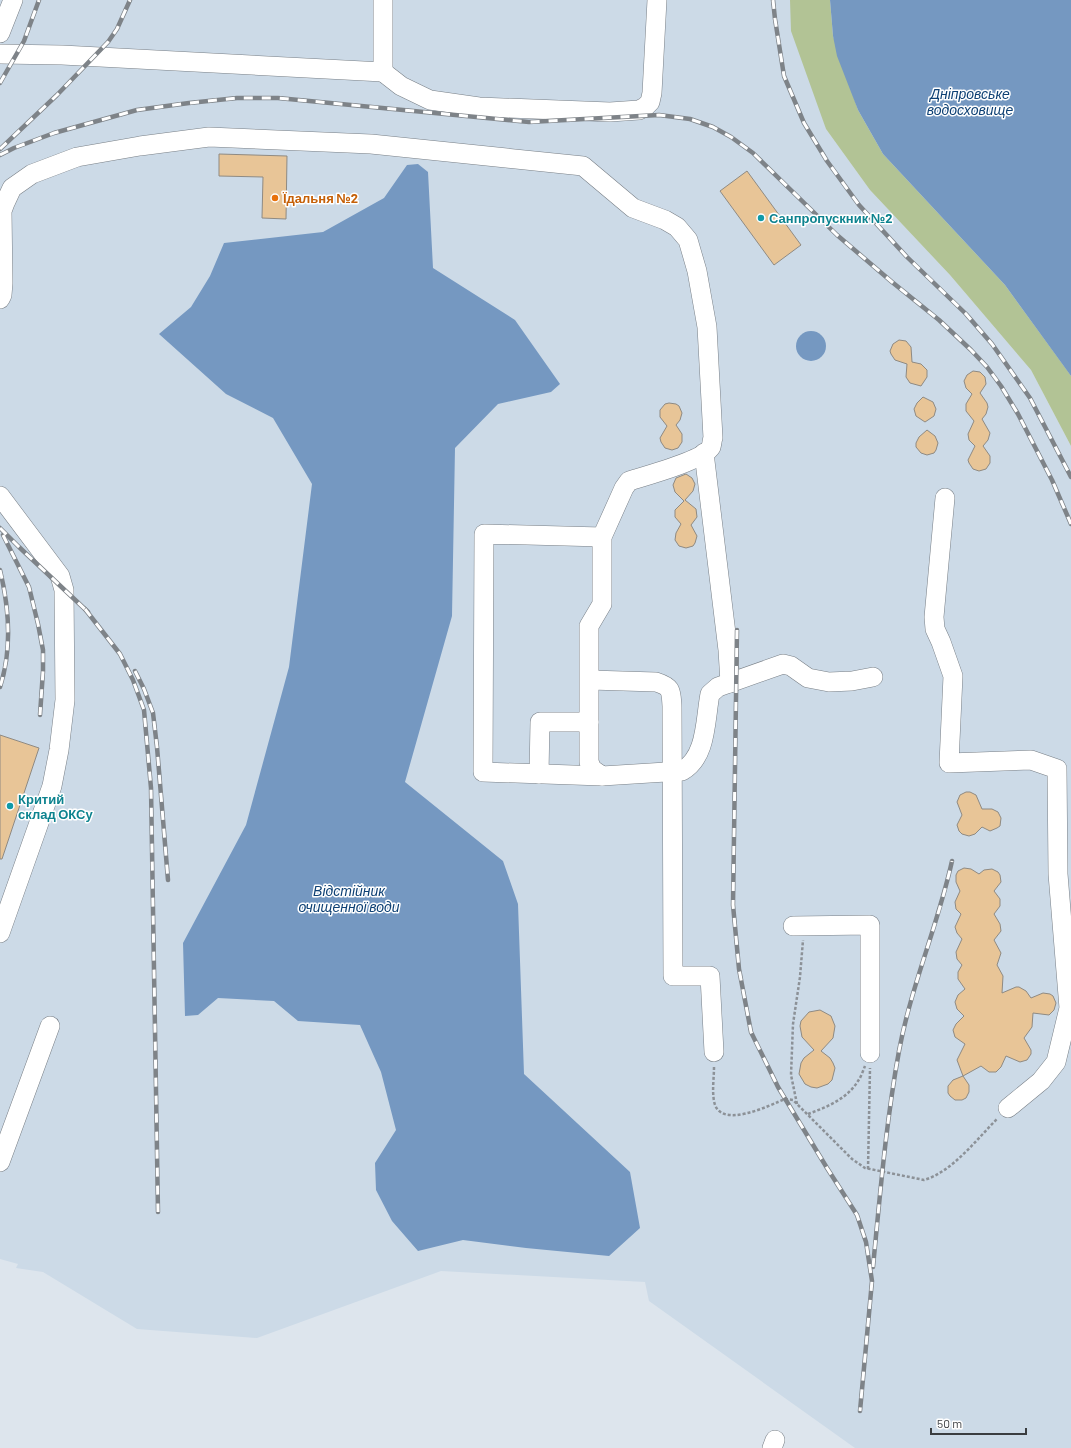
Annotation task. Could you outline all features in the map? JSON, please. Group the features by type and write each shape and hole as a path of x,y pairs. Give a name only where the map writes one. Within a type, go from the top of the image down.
{"lane":[{"path":"0,33 13,0"},
{"path":"383,0 383,72"},
{"path":"0,54 62,55 383,72 401,86 430,100 479,107 610,112 639,110 650,102 652,93 657,0"},
{"path":"0,299 2,295 3,283 2,211 6,194 32,174 77,157 140,146 209,137 371,144 583,166 633,208 665,220 677,227 688,240 697,271 707,327 713,438 710,447 704,453 685,462 629,481 624,488 602,537 602,604 589,626 589,762 592,769 602,776"},
{"path":"704,453 728,650 730,683"},
{"path":"0,496 60,576 64,590 65,692 59,750 52,786 0,933"},
{"path":"945,498 934,617 935,629 953,676 949,763 1031,760 1057,769 1058,874 1069,1008 1056,1062 1041,1080 1008,1108"},
{"path":"602,537 484,534 483,772 602,776 682,771 688,768 696,760 703,740 710,694 718,686 783,664 791,666 808,678 829,682 852,681 873,677"},
{"path":"590,680 656,682 666,685 671,691 673,772 673,976 710,976 714,1052"},
{"path":"539,774 540,722 589,722"},
{"path":"798,926 870,925 870,1053"},
{"path":"0,1162 50,1026"}],"path":[{"path":"798,926 800,978 792,1032 791,1076 798,1105"},
{"path":"714,1052 714,1102 720,1112 728,1115 744,1115 785,1099 792,1100 808,1114 852,1159 868,1169 924,1180 932,1177 952,1164 1008,1108"},
{"path":"868,1169 870,1053"},
{"path":"808,1114 830,1106 845,1096 858,1081 870,1053"}],"shaded area":[{"path":"0,0 790,0 826,129 870,190 950,275 1031,370 1071,446 1071,1448 855,1448 649,1301 645,1282 441,1271 257,1338 137,1329 43,1272 16,1268 18,1264 0,1259"}],"green space":[{"path":"790,0 830,0 833,36 858,110 883,154 1005,285 1071,376 1071,446 1031,370 950,275 870,190 826,129 791,31"}],"water":[{"name":"Дніпровське водосховище","path":"830,0 1071,0 1071,376 1005,285 883,154 858,110 837,56 833,36"},
{"name":"Відстійник очищенної води","path":"418,164 428,172 433,268 515,320 560,384 551,392 498,404 455,448 452,616 405,782 503,861 518,904 524,1074 630,1172 640,1228 609,1256 463,1240 418,1251 392,1221 376,1190 375,1163 396,1130 381,1072 360,1025 298,1021 274,1001 218,998 198,1015 185,1016 183,943 246,825 289,667 312,484 273,418 226,394 159,334 191,307 210,276 224,243 323,232 384,198 407,165"},
{"path":"811,331 817,332 825,340 825,352 817,360 811,361 805,360 797,352 796,346 797,340 805,332"}],"building":[{"name":"Їдальня №2","path":"219,154 287,156 286,219 262,218 263,177 219,176"},
{"name":"Санпропускник №2","path":"747,171 801,245 774,265 720,191"},
{"path":"899,340 906,341 911,347 912,362 921,364 927,370 927,377 921,386 910,383 906,377 907,364 895,360 891,354 890,351 893,344"},
{"path":"973,371 980,372 985,377 986,384 980,393 988,407 986,414 982,419 990,433 988,440 983,446 990,456 990,463 986,469 979,471 973,469 968,460 975,446 969,440 968,434 974,421 966,411 966,404 972,394 966,388 964,381 967,375"},
{"path":"923,397 933,402 936,409 934,416 925,422 916,416 914,409"},
{"path":"669,403 679,406 682,413 680,420 676,425 682,434 682,442 678,448 672,450 665,448 660,438 667,426 660,417 660,410 665,404"},
{"path":"927,430 935,436 938,443 934,453 927,455 921,453 916,447 916,443 919,437"},
{"path":"686,474 692,478 695,484 693,491 685,500 696,509 697,517 691,525 697,536 693,546 686,548 679,546 675,540 676,533 681,524 675,517 675,510 684,501 675,492 673,485 676,478"},
{"name":"Критий склад ОКСу","path":"0,735 39,748 2,859 0,859"},
{"path":"966,792 976,795 982,809 992,809 998,812 1001,818 1000,826 990,831 982,827 975,834 969,836 962,834 959,831 957,825 962,815 957,802 960,795"},
{"path":"964,868 971,869 979,874 984,870 992,869 1000,875 1001,882 994,891 1000,899 1000,906 994,914 1000,924 1001,931 994,940 1001,953 997,965 1003,976 1002,993 1019,987 1026,991 1031,998 1043,993 1050,994 1053,996 1056,1003 1054,1010 1049,1015 1033,1013 1032,1027 1024,1038 1031,1050 1031,1054 1027,1060 1020,1062 1006,1056 1001,1067 996,1072 989,1072 981,1066 963,1076 957,1060 965,1044 955,1037 953,1030 956,1024 964,1016 957,1009 955,1002 958,995 965,989 958,979 958,972 962,965 957,959 956,952 962,939 957,933 955,927 961,914 956,909 955,902 960,891 956,882 956,875 958,871"},
{"path":"820,1010 831,1016 835,1026 833,1038 821,1051 830,1058 835,1068 832,1080 828,1084 817,1088 805,1084 799,1074 801,1063 804,1058 814,1050 802,1037 800,1026 801,1021 809,1012"},
{"path":"963,1076 969,1085 969,1092 966,1098 962,1100 955,1100 948,1093 948,1086 953,1080"}],"railway":[{"path":"0,83 24,41 39,0"},
{"path":"0,149 57,95 108,42 117,29 130,0"},
{"path":"773,0 784,76 804,123 827,161 859,205 907,257 966,314 992,344 1030,398 1071,477"},
{"path":"0,155 14,148 54,133 137,110 237,98 278,98 529,122 659,115 690,119 713,127 731,137 753,153 837,235 939,320 987,367 1001,386 1018,414 1052,480 1071,524"},
{"path":"0,528 88,612"},
{"path":"3,535 29,587 38,624 43,650 40,715"},
{"path":"0,570 8,628 8,643 4,673 0,687"},
{"path":"85,609 120,654 133,680 144,710 151,788 158,1212"},
{"path":"737,630 733,905 739,969 751,1032 778,1087 857,1215 866,1242 872,1281 860,1411"},
{"path":"135,671 153,713 168,880"},
{"path":"873,1267 887,1132 899,1051 910,1003 940,909 952,861"}],"place":[{"name":"Їдальня №2","path":"275,198"},
{"name":"Санпропускник №2","path":"761,218"},
{"name":"Критий склад ОКСу","path":"10,806"}]}
